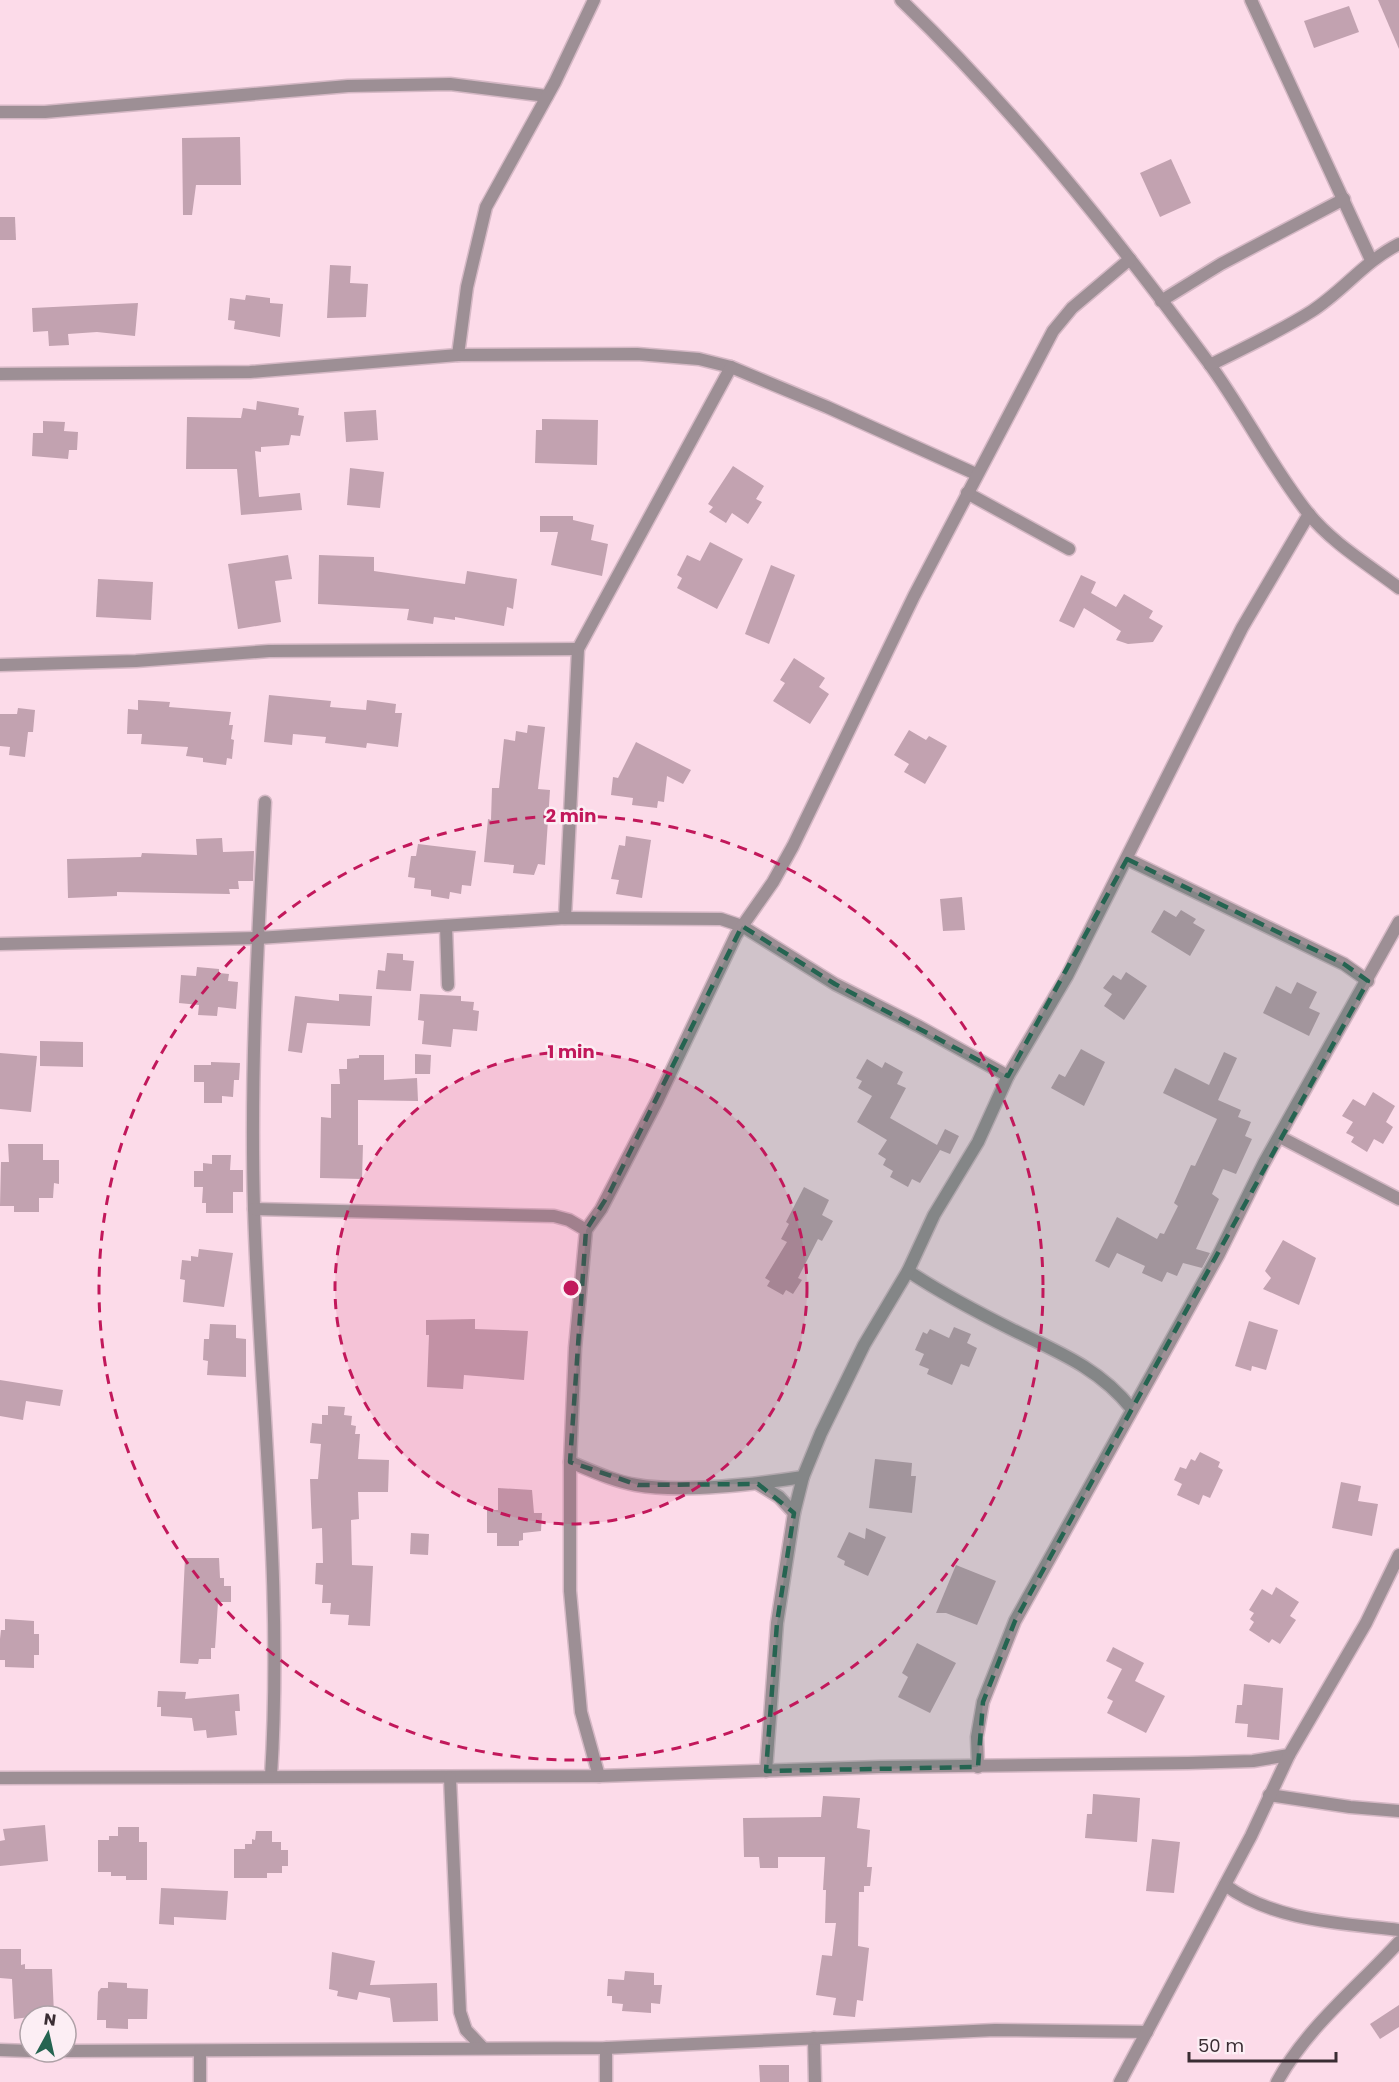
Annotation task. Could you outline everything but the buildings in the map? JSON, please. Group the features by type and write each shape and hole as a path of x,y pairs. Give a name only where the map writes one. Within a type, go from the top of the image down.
{"street":[{"path":"458,356 469,277 486,207 547,96 594,0"},
{"path":"901,0 936,34 1040,147 1130,259 1210,365 1309,514 1339,542 1399,588"},
{"path":"1251,0 1371,260"},
{"path":"0,112 45,112 348,87 450,84 547,96"},
{"path":"1161,301 1241,252 1344,199"},
{"path":"1210,365 1312,311 1350,282 1371,260 1399,244"},
{"path":"600,1776 581,1712 570,1591 570,1462 575,1348 586,1230 609,1194 742,926 759,905 793,846 976,474 1053,331 1072,308 1130,259"},
{"path":"0,374 250,372 458,356 637,354 699,359 730,367 976,474"},
{"path":"565,918 578,649 730,367"},
{"path":"967,493 1069,549"},
{"path":"766,1771 777,1623 794,1513 803,1477 837,1397 908,1271 934,1215 978,1142 1008,1076 1067,976 1242,628 1309,514"},
{"path":"0,665 136,661 269,651 578,649"},
{"path":"265,802 254,986 254,1209 274,1620 271,1776"},
{"path":"1127,860 1344,964 1368,981"},
{"path":"0,944 258,938 565,918 704,918 742,926 835,984 918,1026 1008,1076"},
{"path":"978,1767 977,1737 983,1702 998,1659 1015,1621 1131,1408 1219,1254 1264,1163 1399,922"},
{"path":"446,926 448,985"},
{"path":"1280,1137 1399,1198"},
{"path":"254,1209 554,1216 569,1220 586,1230"},
{"path":"908,1271 975,1310 1089,1369 1116,1389 1131,1408"},
{"path":"570,1462 607,1478 638,1485 758,1484 803,1477"},
{"path":"758,1484 779,1497 794,1513"},
{"path":"1120,2082 1225,1885 1289,1755 1366,1623 1399,1555"},
{"path":"0,1778 600,1776 1242,1761 1289,1755"},
{"path":"450,1778 460,2012 466,2030 483,2048"},
{"path":"1269,1795 1399,1811"},
{"path":"1225,1885 1242,1898 1283,1912 1399,1930"},
{"path":"1277,2082 1306,2039 1329,2012 1399,1942"},
{"path":"78,2051 606,2048 995,2030 1147,2032"},
{"path":"814,2038 815,2082"},
{"path":"606,2048 606,2082"},
{"path":"0,2050 18,2051"},
{"path":"200,2051 200,2082"}],"highlighted area":[{"path":"1127,859 1344,964 1368,981 1015,1621 983,1702 978,1767 766,1771 777,1623 794,1513 758,1484 638,1485 570,1462 586,1230 609,1194 742,926 835,984 1008,1076"}]}
